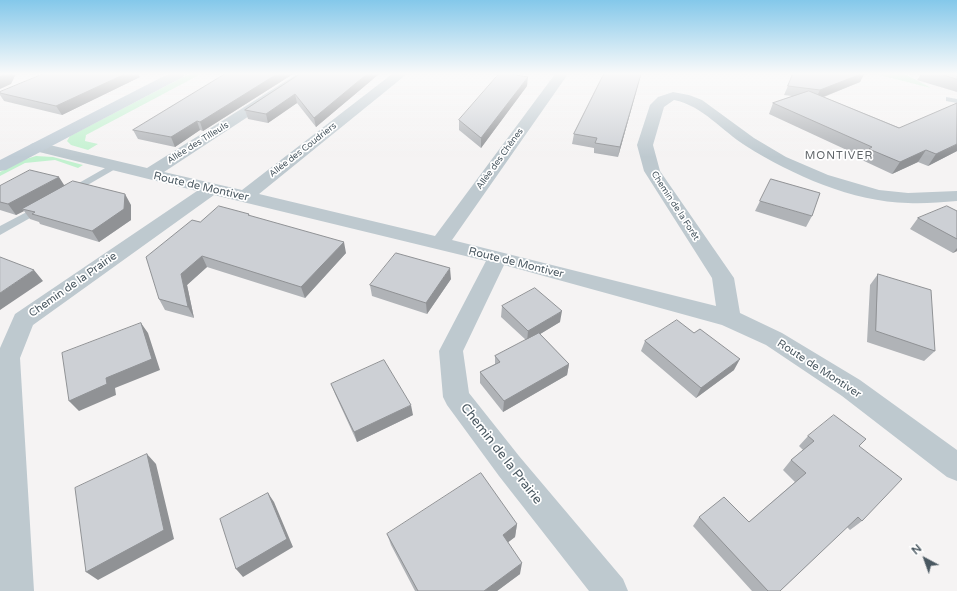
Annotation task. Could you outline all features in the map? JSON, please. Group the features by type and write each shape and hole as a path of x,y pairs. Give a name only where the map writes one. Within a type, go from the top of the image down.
{"main road":[{"path":"0,166 125,102"}],"street":[{"name":"Allée des Tilleuls","path":"149,174 263,102"},
{"name":"Allée des Coudriers","path":"244,197 366,102"},
{"name":"Allée des Chênes","path":"439,244 542,102"},
{"name":"Chemin de la Forêt","path":"661,102 657,105 645,145 652,171 723,278 729,318"},
{"name":"Chemin de la Forêt","path":"696,102 761,149 780,160 822,179 878,195 908,198 957,196"},
{"name":"Route de Montiver","path":"37,147 498,258 729,318 774,339 845,384 957,467"},
{"name":"Chemin de la Prairie","path":"17,591 8,358 23,320 211,189"},
{"name":"Chemin de la Prairie","path":"498,258 451,351 456,397 508,466 611,591"}],"lane":[{"path":"0,231 114,166"}],"green space":[{"path":"136,102 149,102 86,135 85,141 98,144 88,150 71,145 67,141 70,136"},
{"path":"36,156 53,157 83,165 78,168 55,160 25,163 0,176 0,172 26,159"}],"building":[{"path":"37,102 66,102 56,106"},
{"path":"180,102 233,102 200,122 197,121 171,137 133,130"},
{"path":"258,102 284,102 266,114 245,110"},
{"path":"301,102 334,102 314,118"},
{"path":"475,102 509,102 481,138 459,120"},
{"path":"590,102 633,102 620,147 595,143 597,138 574,134"},
{"path":"777,102 835,102 899,128 957,103 957,144 936,154 926,150 900,162 869,149 872,147 773,103"},
{"path":"30,170 59,177 8,204 0,202 0,186"},
{"path":"771,179 820,193 812,216 760,201"},
{"path":"73,181 125,194 124,209 92,231 32,214 35,212 22,209"},
{"path":"219,206 344,242 301,287 202,256 181,274 188,307 159,299 146,257 192,220 200,222"},
{"path":"947,206 957,211 957,239 918,218"},
{"path":"396,253 450,268 426,303 370,285"},
{"path":"0,257 34,270 0,293"},
{"path":"878,274 931,290 935,351 876,331"},
{"path":"535,288 562,311 528,331 502,306"},
{"path":"677,320 694,333 700,329 740,359 701,388 645,341"},
{"path":"141,323 152,359 106,378 107,384 69,401 62,353"},
{"path":"539,333 569,364 504,401 480,372 500,362 495,356"},
{"path":"384,360 411,405 354,432 331,384"},
{"path":"834,415 866,439 859,446 902,479 862,521 858,517 780,591 768,591 699,517 724,497 749,522 806,473 791,460 814,441 808,436"},
{"path":"147,454 164,530 86,572 75,488"},
{"path":"481,473 517,524 503,535 522,563 484,591 418,591 387,534"},
{"path":"268,493 287,539 236,569 220,519"}],"district":[{"name":"MONTIVER","path":"839,156"}]}
